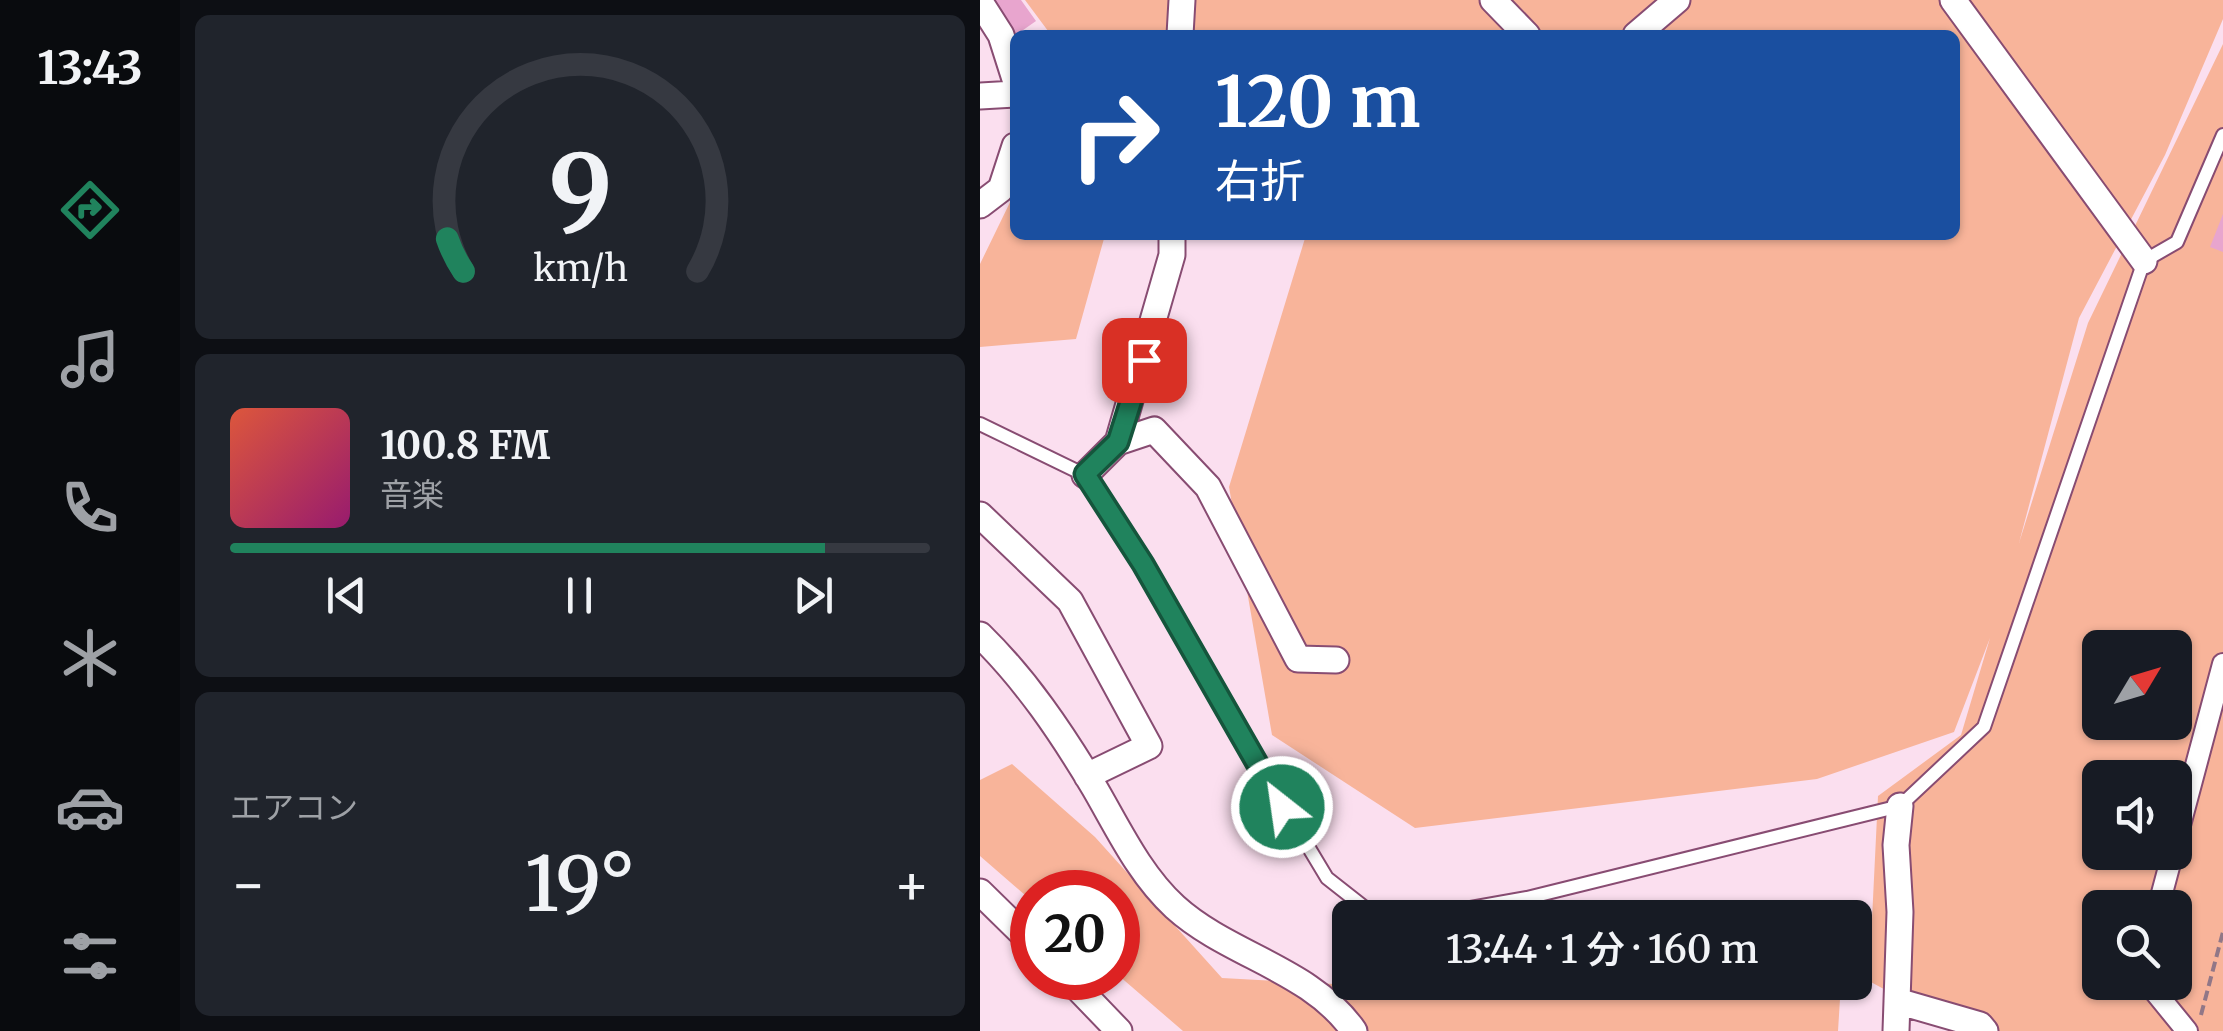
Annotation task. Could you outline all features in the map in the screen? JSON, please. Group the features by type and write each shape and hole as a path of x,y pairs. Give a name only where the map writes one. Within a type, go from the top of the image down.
{"street":[{"path":"1180,30 1182,0"},
{"path":"1493,0 1522,30"},
{"path":"1642,30 1678,0"},
{"path":"1953,0 2144,260"},
{"path":"980,2 1001,36 1010,64"},
{"path":"980,96 1010,94"},
{"path":"980,205 1001,189 1010,161"},
{"path":"1118,442 1172,256 1172,240"},
{"path":"1085,474 1118,442 1154,430 1208,487 1298,660 1336,660"},
{"path":"980,516 1070,601 1148,746 1087,776"},
{"path":"980,636 1010,664 1087,776 1139,864 1172,904 1200,927 1338,1008 1354,1031"},
{"path":"2192,780 2223,664"},
{"path":"1896,1031 1900,912 1896,845 1900,806"},
{"path":"980,892 1010,921"},
{"path":"1089,1000 1119,1031"},
{"path":"2161,1000 2186,1031"},
{"path":"1898,1002 1980,1025 1985,1031"}],"lane":[{"path":"980,424 1085,474 1327,878 1368,911 1437,914 1527,898 1900,806 1984,728 2144,260 2177,242 2223,135"}],"path":[{"path":"2196,1031 2223,932"}],"shaded area":[{"path":"1025,0 2223,0 2223,19 2165,155 2079,318 2019,543 2088,323 2223,44 2223,1031 1961,1031 1872,983 1878,796 1961,735 1990,638 1954,732 1817,779 1415,828 1272,735 1229,487 1304,240 1960,240 1960,30 1047,30"},
{"path":"1010,202 1010,240 1104,240 1076,339 980,347 980,264"},
{"path":"1012,764 1095,837 1125,870 1010,870 1010,882 980,856 980,780"},
{"path":"1140,887 1222,978 1332,984 1332,1000 1840,1000 1838,1031 1183,1031 1140,994"}],"building":[{"path":"990,0 1021,0 1036,21 1023,30 1012,30"},
{"path":"2223,214 2223,252 2210,247"}],"route":[{"path":"1144,360 1118,442 1085,474 1143,564 1282,807"}]}
